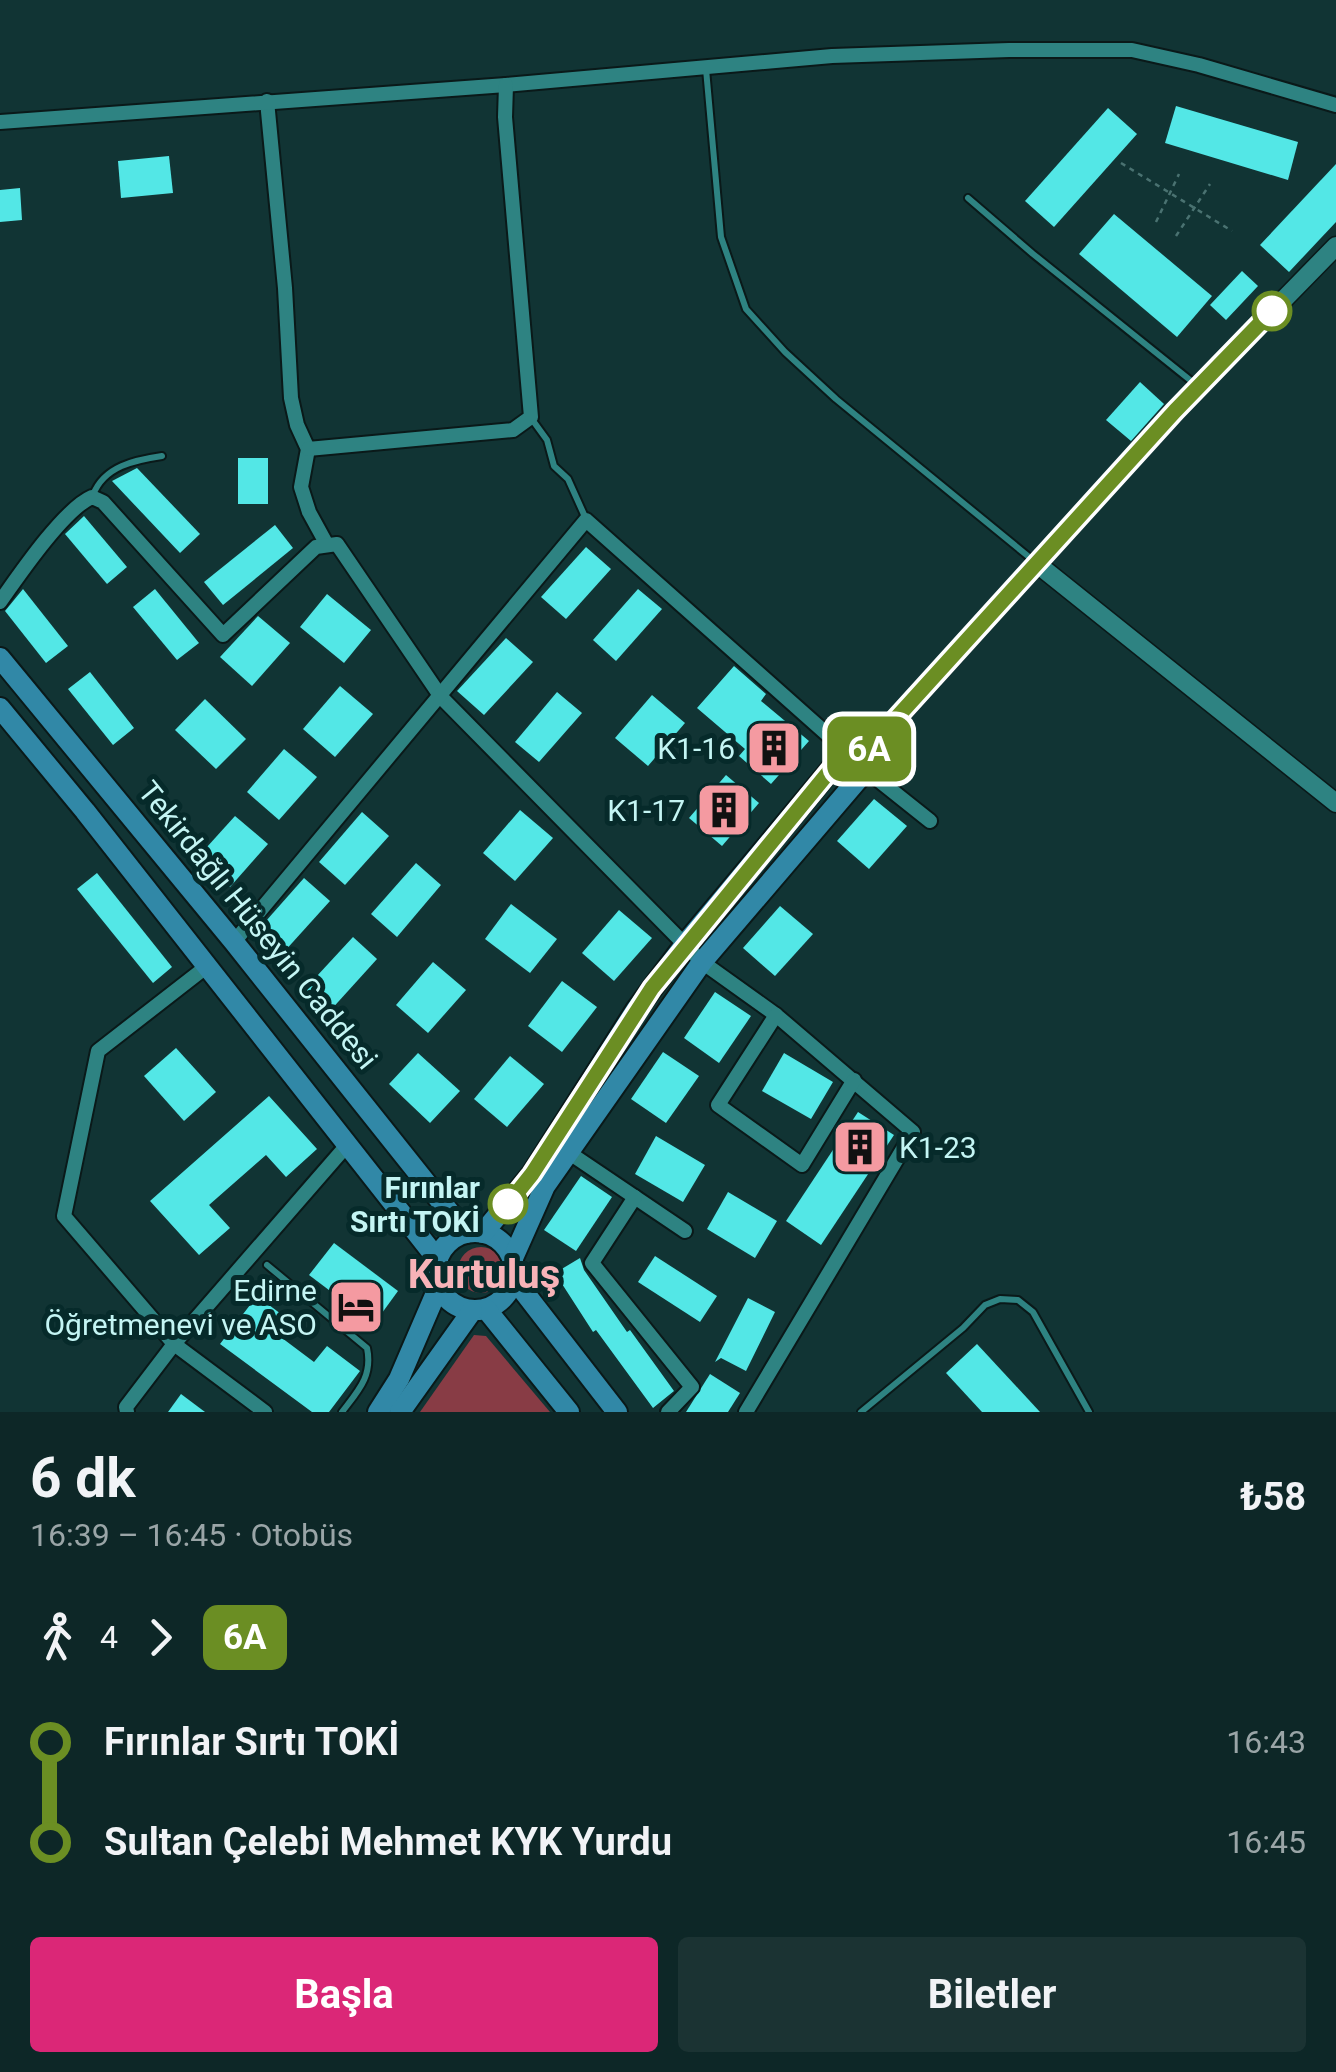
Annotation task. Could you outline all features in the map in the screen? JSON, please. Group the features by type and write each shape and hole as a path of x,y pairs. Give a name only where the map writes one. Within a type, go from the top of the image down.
{"main road":[{"name":"Tekirdağlı Hüseyin Caddesi","path":"0,658 475,1233"},
{"path":"0,708 85,810 438,1260"},
{"path":"378,1412 399,1379 439,1286 438,1260 444,1248 475,1233 532,1174 636,1010 686,943 857,760"},
{"path":"400,1412 479,1310 504,1298 544,1186 702,962 857,760"},
{"path":"475,1233 496,1238 513,1269 617,1412"},
{"path":"439,1286 452,1303 479,1310 568,1412"}],"street":[{"path":"0,122 506,85 832,56 1010,50 1132,50 1336,105"},
{"path":"308,449 514,430 531,417 505,117 506,85"},
{"path":"266,101 292,398 297,425 308,449 300,488 326,543"},
{"path":"857,760 1199,386 1336,246"},
{"path":"0,602 40,549 82,502 92,498 103,502 223,636 316,547 337,544 441,697 702,962 776,1015 913,1132 746,1412"},
{"path":"234,942 586,520 930,821"},
{"path":"1036,562 1336,804"},
{"path":"206,968 98,1051 64,1216 174,1344 265,1412"},
{"path":"776,1015 718,1105 802,1165 854,1080"},
{"path":"127,1412 126,1407 140,1384 348,1144"},
{"path":"568,1152 685,1231"},
{"path":"636,1197 592,1263 692,1387 668,1412"}],"lane":[{"path":"706,68 721,237 746,308 785,352 836,399 1036,562"},
{"path":"968,198 1199,386"},
{"path":"531,417 547,440 554,466 568,479 586,520"},
{"path":"92,498 98,484 116,468 162,456"},
{"path":"267,1266 366,1348 370,1365 365,1380 342,1412"},
{"path":"862,1412 986,1305 1000,1299 1018,1300 1033,1312 1089,1412"}],"path":[{"path":"1121,163 1232,231"},
{"path":"1156,222 1179,174"},
{"path":"1176,236 1210,184"}],"shaded area":[{"path":"481,1247 497,1254 504,1270 497,1286 481,1293 465,1286 458,1270 465,1254"},
{"path":"474,1335 486,1336 550,1412 420,1412"}],"building":[{"path":"1176,106 1298,142 1288,180 1165,143"},
{"path":"1108,108 1137,134 1054,227 1025,201"},
{"path":"169,156 173,193 121,198 118,161"},
{"path":"1336,164 1336,222 1289,272 1260,245"},
{"path":"20,188 22,220 0,222 0,190"},
{"path":"1114,214 1212,296 1177,337 1079,254"},
{"path":"1242,271 1258,286 1226,320 1210,305"},
{"path":"1140,382 1164,404 1131,441 1106,420"},
{"path":"238,458 268,458 268,504 238,504"},
{"path":"137,468 200,534 180,553 112,481"},
{"path":"84,516 127,567 107,584 65,534"},
{"path":"275,525 293,548 223,605 204,582"},
{"path":"586,547 611,569 566,619 541,597"},
{"path":"23,589 68,646 46,663 5,611"},
{"path":"155,589 199,643 177,660 133,607"},
{"path":"638,589 662,609 616,661 593,640"},
{"path":"327,594 371,630 344,663 300,627"},
{"path":"258,616 290,643 252,686 220,657"},
{"path":"506,638 533,662 484,715 457,691"},
{"path":"734,666 766,694 761,701 809,741 771,784 739,756 745,749 697,708"},
{"path":"90,672 134,728 113,745 68,689"},
{"path":"340,686 373,714 335,757 303,729"},
{"path":"557,692 582,713 539,762 515,742"},
{"path":"652,695 685,723 648,766 615,738"},
{"path":"205,699 246,739 216,769 175,730"},
{"path":"284,749 317,777 279,820 247,792"},
{"name":"K1-17","path":"726,775 759,803 722,846 689,818"},
{"path":"874,799 907,826 869,869 837,841"},
{"path":"520,810 553,838 515,881 483,853"},
{"path":"362,812 389,836 345,885 319,862"},
{"path":"235,816 268,844 230,887 197,858"},
{"path":"416,863 441,885 397,937 371,914"},
{"path":"97,873 172,967 153,983 77,889"},
{"path":"304,878 330,901 283,953 258,930"},
{"path":"511,904 557,939 530,973 485,939"},
{"path":"780,906 813,934 775,976 743,948"},
{"path":"619,910 652,938 614,981 582,953"},
{"path":"353,937 377,959 329,1012 304,990"},
{"path":"433,962 466,990 428,1033 396,1005"},
{"path":"562,981 597,1007 562,1052 528,1026"},
{"path":"715,992 751,1016 719,1063 684,1038"},
{"path":"176,1048 216,1092 184,1121 144,1076"},
{"path":"663,1052 699,1076 666,1123 631,1099"},
{"path":"418,1053 460,1091 430,1123 389,1084"},
{"path":"784,1053 833,1082 811,1119 762,1091"},
{"path":"510,1056 544,1084 507,1127 474,1099"},
{"path":"269,1096 317,1149 286,1177 266,1155 209,1205 230,1228 199,1255 150,1201"},
{"path":"858,1112 894,1135 821,1245 786,1221"},
{"path":"656,1136 705,1165 683,1202 635,1174"},
{"path":"581,1176 612,1197 576,1251 544,1230"},
{"path":"728,1192 777,1221 755,1258 707,1229"},
{"path":"334,1243 398,1291 374,1324 309,1275"},
{"path":"655,1256 717,1296 700,1322 638,1282"},
{"path":"580,1258 584,1270 627,1332 630,1330 674,1391 653,1408 596,1330 593,1332 555,1273"},
{"path":"257,1296 289,1320 278,1335 314,1362 327,1346 360,1371 329,1412 312,1412 220,1344"},
{"path":"748,1298 775,1312 746,1371 721,1358 715,1362"},
{"path":"977,1344 1040,1412 982,1412 946,1373"},
{"path":"710,1374 740,1393 728,1412 686,1412"},
{"path":"181,1394 205,1412 168,1412"}],"bus line":[{"name":"6A","path":"508,1204 587,1092 652,988 846,751 860,758 1175,411 1272,311"}],"place":[{"name":"K1-16","path":"774,748"},
{"name":"K1-17","path":"724,810"},
{"name":"K1-23","path":"860,1147"},
{"name":"Fırınlar Sırtı TOKİ","path":"508,1204"},
{"name":"Edirne Öğretmenevi ve ASO","path":"356,1307"}],"district":[{"name":"Kurtuluş","path":"484,1274"}]}
